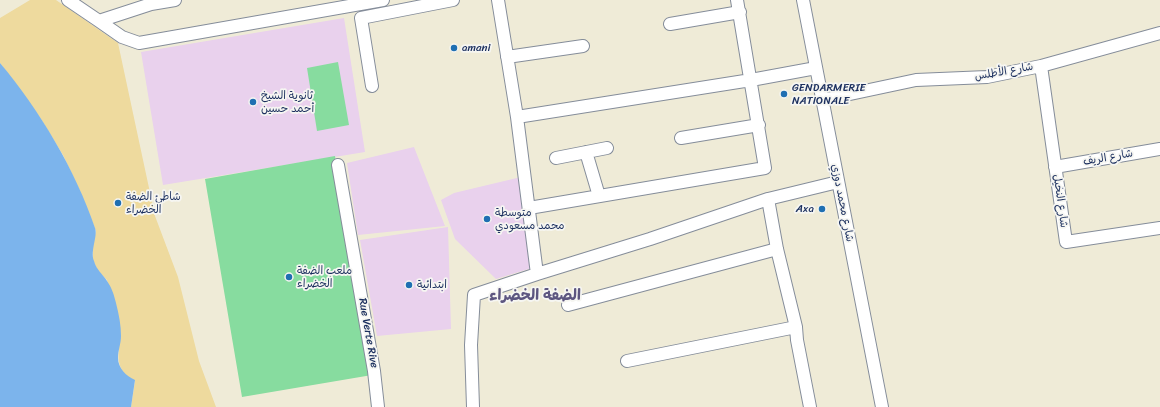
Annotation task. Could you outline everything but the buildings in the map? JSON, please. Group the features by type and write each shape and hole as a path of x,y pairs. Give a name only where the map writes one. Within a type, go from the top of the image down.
{"street":[{"path":"68,0 122,37 139,43 333,4 383,0"},
{"path":"99,21 150,2 174,0"},
{"path":"372,86 361,18 453,0"},
{"path":"498,0 517,118 537,274"},
{"name":"شارع محمد دوزي","path":"802,0 882,407"},
{"path":"529,208 765,168 738,6 670,24"},
{"name":"شارع الأطلس","path":"822,100 916,80 987,77 1041,66 1160,34"},
{"path":"507,57 583,46"},
{"name":"شارع النخيل","path":"1041,66 1066,242 1160,228"},
{"path":"517,118 816,68"},
{"path":"681,138 759,125"},
{"path":"556,158 607,148"},
{"name":"شارع الريف","path":"1055,167 1160,149"},
{"path":"586,152 598,196"},
{"name":"Rue Verte Rive","path":"338,165 374,371 378,407"},
{"path":"473,407 471,345 474,295 650,239 768,199 838,182"},
{"path":"768,199 777,249 796,327 797,340 810,407"},
{"path":"568,305 777,249"},
{"path":"627,361 796,327"}],"shaded area":[{"name":"ثانوية الشيخ أحمد حسين","path":"344,18 365,152 163,185 141,52"},
{"path":"414,147 445,226 358,235 347,163"},
{"name":"متوسطة محمد مسعودي","path":"521,177 532,268 496,279 455,239 441,200 454,193"},
{"name":"ابتدائية","path":"448,227 451,329 377,336 360,240"}],"green space":[{"path":"338,62 349,125 317,131 307,68"},
{"name":"ملعب الضفة الخضراء","path":"335,156 372,375 242,397 205,179"}],"sand":[{"name":"شاطئ الضفة الخضراء","path":"30,0 56,0 118,43 155,216 178,277 199,361 216,407 131,407 135,381 123,372 119,364 119,349 107,280 98,271 93,260 93,244 96,231 80,191 63,155 41,119 0,63 0,18"}],"water":[{"path":"0,63 29,100 55,141 78,185 87,206 96,231 93,253 94,261 112,289 119,316 121,342 118,362 123,371 135,380 131,407 0,407"}],"place":[{"name":"amani","path":"454,48"},
{"name":"GENDARMERIE NATIONALE","path":"784,94"},
{"name":"ثانوية الشيخ أحمد حسين","path":"253,102"},
{"name":"شاطئ الضفة الخضراء","path":"118,203"},
{"name":"Axa","path":"822,209"},
{"name":"متوسطة محمد مسعودي","path":"487,219"},
{"name":"ملعب الضفة الخضراء","path":"289,277"},
{"name":"ابتدائية","path":"409,285"}],"district":[{"name":"الضفة الخضراء","path":"535,296"}]}
